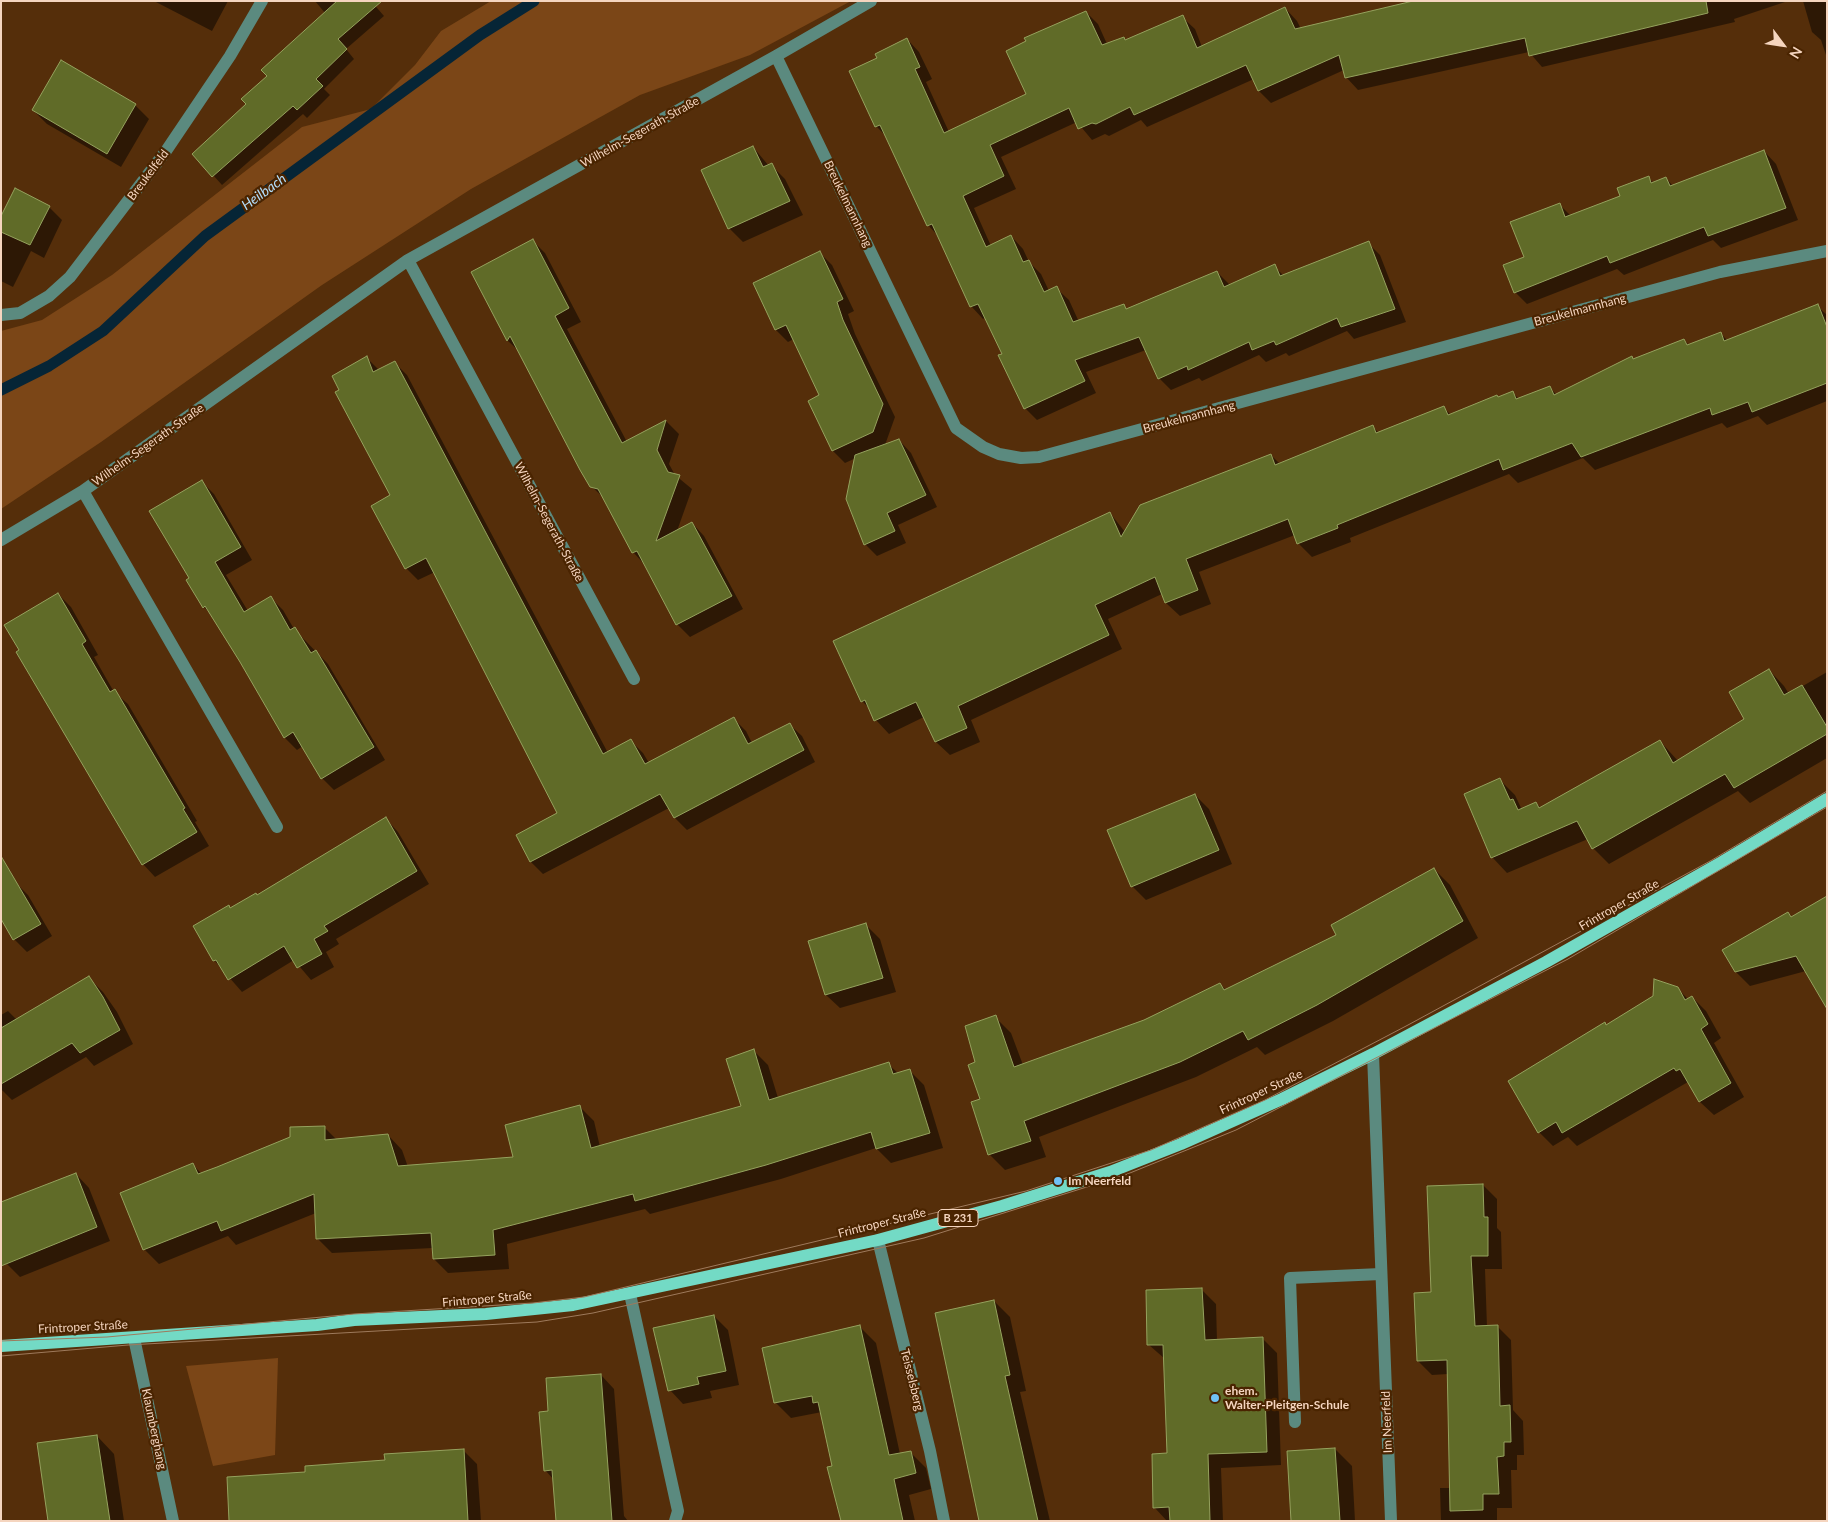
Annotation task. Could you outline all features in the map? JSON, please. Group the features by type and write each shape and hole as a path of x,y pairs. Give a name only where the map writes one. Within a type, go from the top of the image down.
{"main road":[{"name":"Frintroper Straße","path":"1,1346 316,1325 354,1320 486,1314 573,1306 878,1240 994,1208 1110,1172 1181,1144 1282,1099 1373,1054 1546,962 1722,862 1827,799"}],"street":[{"name":"Breukelfeld","path":"1,314 20,312 49,296 70,277 166,151 230,56 262,1"},
{"name":"Wilhelm-Segerath-Straße","path":"1,540 83,491 408,260 776,56 871,1"},
{"name":"Breukelmannhang","path":"776,56 956,428 983,447 999,454 1021,458 1049,455 1720,272 1827,251"},
{"name":"Wilhelm-Segerath-Straße","path":"408,260 634,679"},
{"name":"Wilhelm-Segerath-Straße","path":"83,491 277,827"},
{"name":"Im Neerfeld","path":"1373,1054 1391,1521"},
{"name":"Teisselsberg","path":"878,1240 930,1451 944,1521"},
{"path":"1295,1422 1290,1278 1381,1274"},
{"path":"630,1294 678,1511 675,1521"},
{"name":"Klaumberghang","path":"134,1338 173,1521"}],"shaded area":[{"path":"491,1 851,1 750,55 640,95 471,189 322,285 101,442 1,509 1,331 42,320 112,275 302,127 371,109 415,65 441,31"},
{"path":"278,1358 275,1455 213,1466 186,1366"}],"building":[{"path":"337,1 382,1 338,39 347,49 316,79 323,86 297,110 293,106 212,177 192,154 246,104 241,99 267,76 261,70"},
{"path":"1413,1 1706,1 1708,13 1529,56 1525,38 1345,78 1339,55 1258,91 1246,65 1134,115 1130,107 1096,124 1092,123 1078,129 1069,108 990,145 1004,176 963,196 986,247 1011,235 1023,262 1029,260 1044,292 1057,286 1073,322 1124,304 1126,309 1217,271 1224,287 1275,264 1280,276 1369,241 1395,309 1341,327 1337,318 1276,345 1274,341 1252,350 1249,342 1188,370 1187,366 1158,379 1139,337 1075,360 1085,381 1024,409 998,355 1002,354 978,304 970,307 932,224 927,226 880,125 875,127 849,71 877,58 875,54 907,38 920,67 915,69 944,133 1026,94 1006,51 1026,41 1024,38 1086,11 1102,45 1124,37 1125,40 1183,15 1197,48 1285,7 1295,29"},
{"path":"61,60 136,104 107,154 32,110"},
{"path":"753,146 763,167 772,163 790,201 728,229 701,170"},
{"path":"1764,150 1786,208 1708,236 1704,227 1610,263 1607,256 1514,293 1503,265 1524,257 1510,222 1560,203 1565,217 1620,196 1617,188 1649,176 1651,183 1666,177 1670,186"},
{"path":"15,188 50,206 30,245 1,232 1,216"},
{"path":"533,239 569,308 555,316 622,443 666,420 657,450 668,472 680,475 656,541 692,522 732,596 676,625 637,551 632,553 598,489 590,487 580,470 510,336 507,341 471,272"},
{"path":"820,251 843,299 837,302 843,320 883,404 873,432 832,451 808,401 819,395 786,325 775,330 753,283"},
{"path":"1818,304 1827,327 1827,383 1752,412 1748,402 1712,415 1710,408 1581,457 1572,443 1503,470 1499,459 1337,525 1338,528 1297,544 1288,519 1186,559 1198,590 1165,603 1155,577 1095,605 1109,635 958,706 967,728 935,742 916,702 874,721 865,700 861,702 833,641 1110,512 1121,537 1140,505 1271,454 1275,465 1373,425 1376,433 1444,406 1448,415 1497,395 1498,397 1513,391 1516,399 1550,386 1554,395 1632,356 1633,359 1684,339 1687,345 1721,332 1724,341"},
{"path":"367,356 373,372 395,361 603,754 631,739 645,764 734,717 748,744 790,723 804,750 674,818 660,794 530,862 516,835 557,813 426,558 405,569 371,506 390,495 335,392 339,390 332,376"},
{"path":"899,439 926,495 887,513 895,531 864,545 846,499 855,455"},
{"path":"202,480 241,547 215,562 244,612 271,596 290,630 295,627 311,653 316,650 374,747 321,779 293,732 284,738 240,662 205,606 203,608 186,580 189,578 149,511"},
{"path":"58,593 86,641 82,644 110,692 115,689 185,808 183,809 197,832 142,865 16,652 19,650 4,625"},
{"path":"1769,669 1784,695 1802,685 1827,727 1827,734 1734,788 1725,774 1592,849 1577,821 1491,858 1464,794 1500,778 1510,800 1513,799 1518,810 1536,802 1539,808 1660,740 1673,763 1744,719 1729,692"},
{"path":"1195,794 1219,850 1131,887 1107,830"},
{"path":"386,817 417,871 324,926 328,931 314,939 322,954 297,968 284,946 228,980 216,960 213,961 193,926 229,905 230,908 256,893 257,895"},
{"path":"1,856 41,924 13,940 1,919"},
{"path":"1434,868 1463,921 1317,1005 1248,1040 1243,1031 1180,1062 1024,1121 1031,1141 988,1155 971,1102 980,1099 968,1065 975,1062 965,1026 996,1015 1014,1067 1144,1020 1220,983 1224,990 1336,935 1331,925"},
{"path":"1827,896 1827,1009 1796,956 1735,972 1722,950 1788,912 1791,917"},
{"path":"866,923 883,978 825,995 808,941"},
{"path":"89,976 103,997 120,1030 80,1053 72,1043 1,1084 1,1028"},
{"path":"1654,979 1678,987 1685,1000 1692,996 1708,1024 1701,1029 1731,1083 1699,1102 1680,1069 1676,1071 1674,1068 1562,1133 1556,1122 1538,1133 1508,1081 1605,1022 1606,1025 1653,996"},
{"path":"754,1049 769,1100 889,1062 893,1074 910,1069 930,1133 876,1149 871,1132 766,1165 635,1201 633,1194 493,1230 495,1255 433,1259 431,1233 316,1239 314,1194 221,1231 217,1221 143,1250 120,1193 193,1163 198,1174 217,1167 290,1137 290,1127 325,1126 325,1140 388,1134 398,1166 513,1157 505,1125 580,1105 591,1148 741,1106 726,1059"},
{"path":"76,1173 97,1227 1,1266 1,1202"},
{"path":"1483,1184 1484,1217 1488,1217 1488,1256 1471,1256 1475,1326 1498,1325 1500,1406 1510,1405 1511,1442 1504,1442 1504,1456 1497,1457 1499,1494 1483,1494 1483,1510 1450,1511 1447,1360 1417,1361 1414,1293 1431,1292 1427,1186"},
{"name":"ehem. Walter-Pleitgen-Schule","path":"1202,1288 1205,1340 1263,1337 1267,1452 1208,1454 1210,1521 1170,1521 1169,1507 1153,1508 1152,1454 1167,1453 1163,1345 1147,1345 1146,1290"},
{"path":"994,1300 1010,1375 1005,1376 1038,1521 979,1521 935,1313"},
{"path":"714,1315 726,1371 697,1377 699,1384 668,1391 653,1328"},
{"path":"860,1325 889,1455 911,1451 916,1473 894,1479 903,1521 841,1521 827,1467 832,1466 818,1402 813,1403 812,1396 774,1403 762,1348"},
{"path":"601,1374 612,1521 556,1521 552,1470 544,1471 539,1412 548,1411 546,1378"},
{"path":"97,1435 110,1521 48,1521 37,1443"},
{"path":"1335,1448 1340,1521 1291,1521 1287,1451"},
{"path":"464,1449 468,1521 229,1521 227,1477 305,1472 305,1466 385,1460 384,1454"}],"waterway":[{"name":"Heilbach","path":"1,390 49,366 103,331 205,236 480,35 534,1"}],"tram line":[{"path":"1,1341 107,1337 354,1314 533,1303 584,1297 1026,1191 1151,1150 1265,1100 1408,1025 1712,860 1827,791"},
{"path":"1,1356 128,1345 537,1322 593,1313 924,1238 1125,1175 1236,1130 1568,959 1827,807"}],"place":[{"name":"Im Neerfeld","path":"1058,1181"},
{"name":"ehem. Walter-Pleitgen-Schule","path":"1215,1398"}]}
